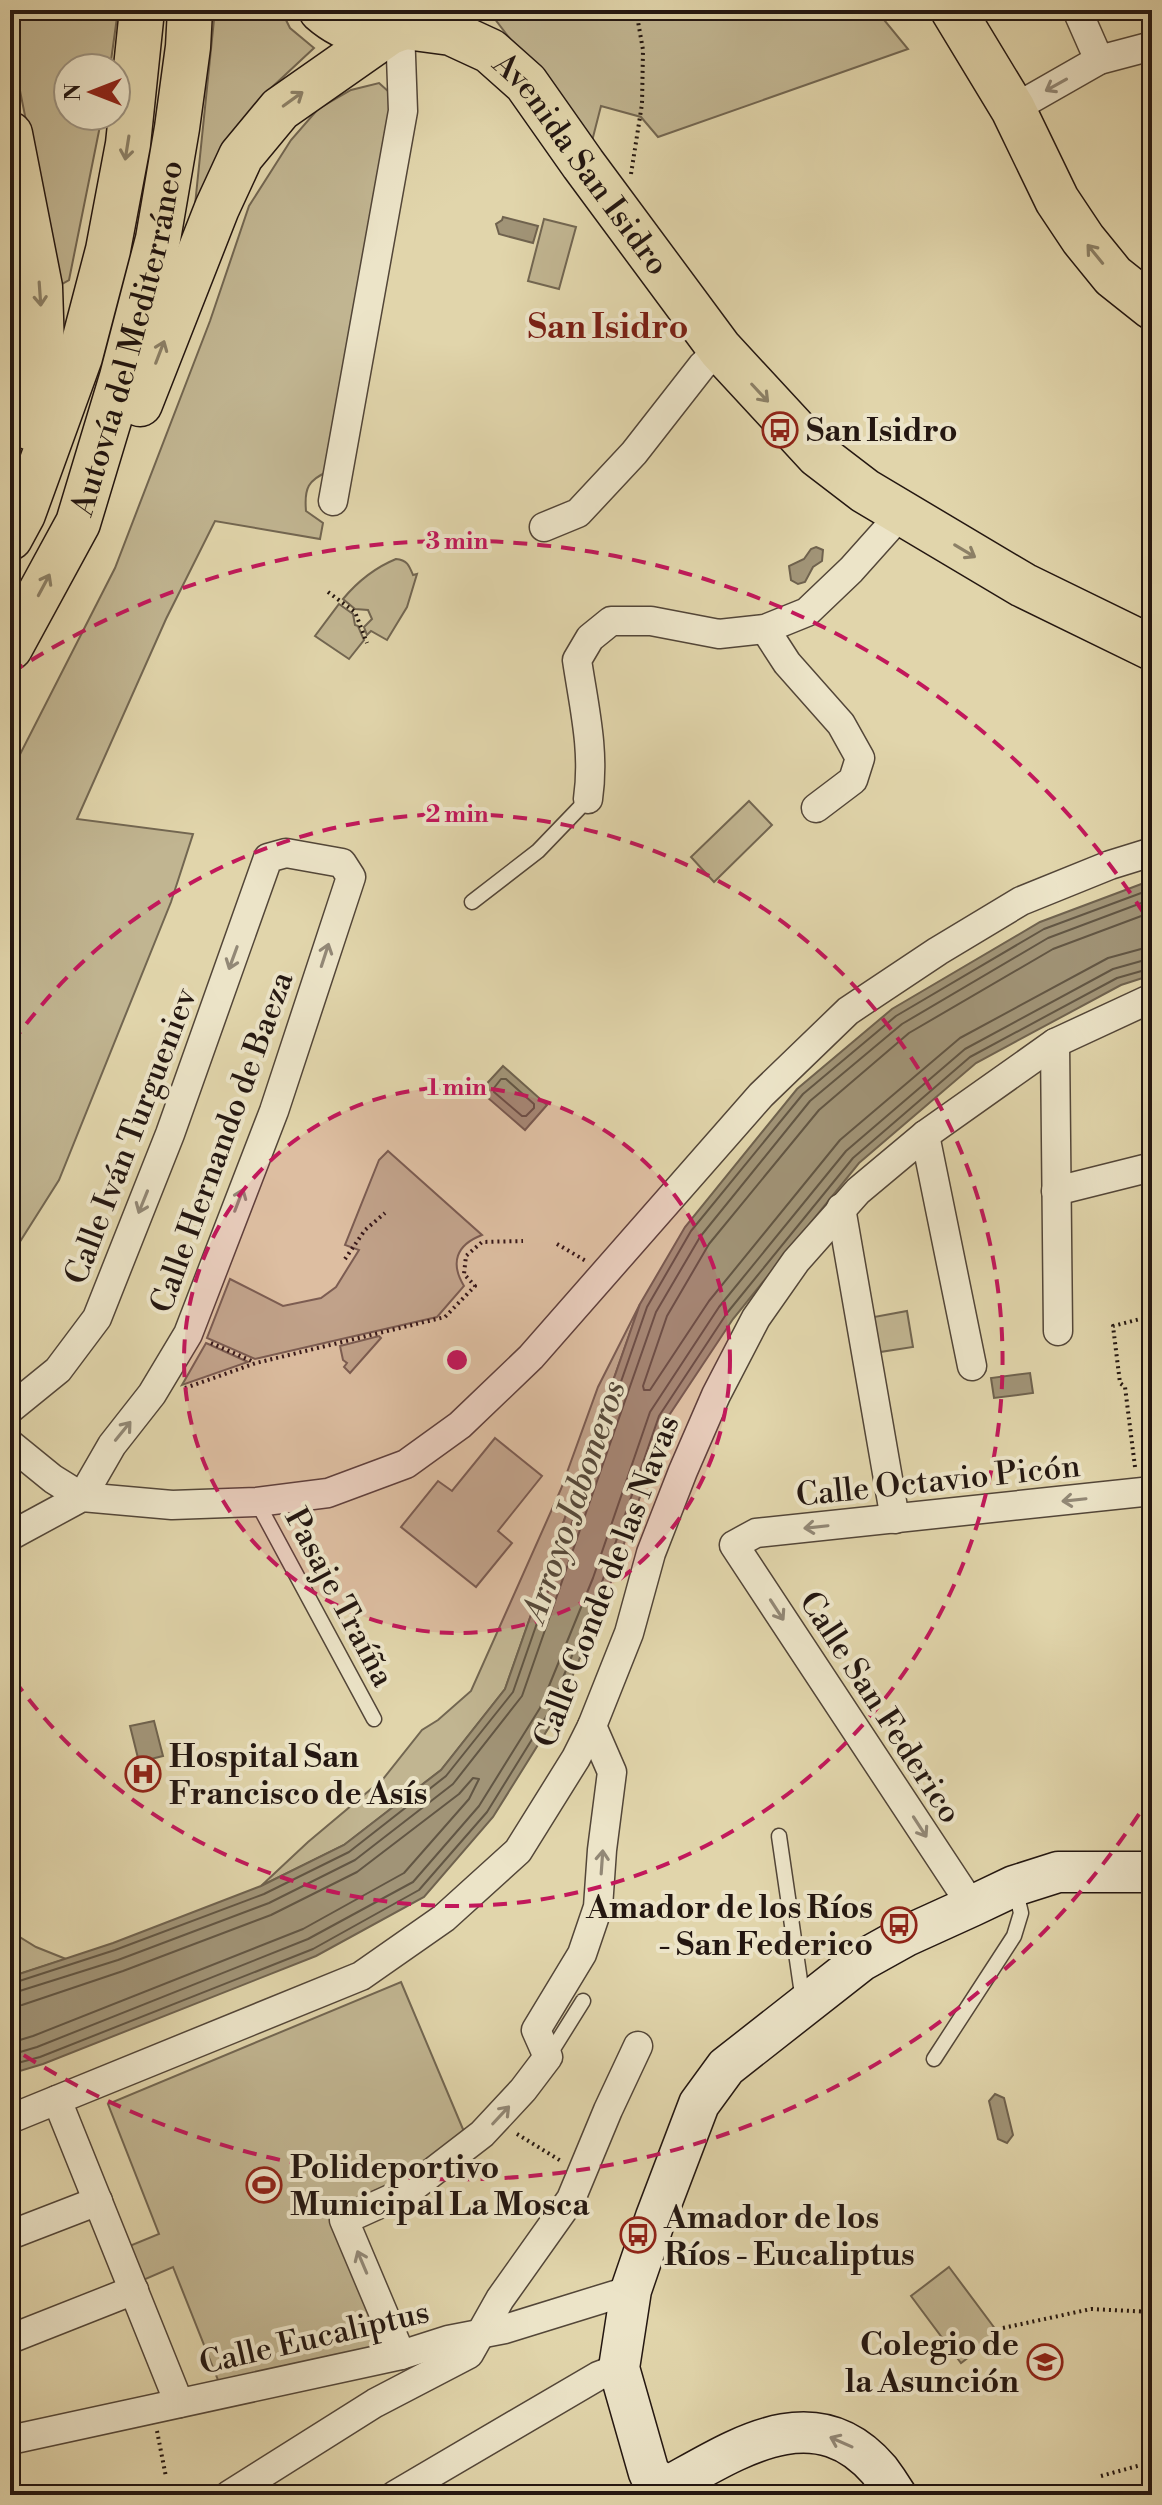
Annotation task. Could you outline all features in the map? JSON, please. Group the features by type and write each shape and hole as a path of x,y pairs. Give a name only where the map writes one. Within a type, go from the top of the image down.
{"main road":[{"name":"Avenida San Isidro","path":"321,10 335,22 352,30 371,34 406,25 451,33 490,51 526,83 720,349 818,455 865,491 1023,585 1152,648"},
{"path":"953,10 1013,109 1057,200 1083,239 1113,276 1152,307"},
{"path":"78,523 124,447 217,208 241,156 280,109 406,25"},
{"name":"Autovía del Mediterráneo","path":"10,538 23,514 80,357 108,250 120,195 141,26"},
{"name":"Autovía del Mediterráneo","path":"10,648 78,523 122,377 158,239 177,128 189,29"},
{"path":"10,134 40,287 43,379 28,440 10,483"}],"street":[{"path":"1077,10 1099,60"},
{"path":"333,501 403,111 406,25"},
{"path":"1013,109 1099,60 1152,46"},
{"path":"544,527 578,513 634,453 702,366 720,349"},
{"path":"588,799 591,739 577,660 590,638 611,621 651,621 719,634 765,629 807,612 851,570 902,513"},
{"path":"765,629 787,663 841,724 860,758 853,780 816,808"},
{"path":"10,1444 53,1479 82,1497 172,1505 257,1502 328,1493 406,1464 460,1425 531,1357 761,1095 848,1011 1021,901 1110,865 1152,852"},
{"name":"Calle Hernando de Baeza","path":"82,1497 112,1445 152,1394 188,1334 274,1111 351,877 342,863 286,853 268,858"},
{"name":"Calle Iván Turgueniev","path":"10,1409 58,1370 97,1318 170,1134 268,858"},
{"name":"Calle Conde de las Navas","path":"10,2119 361,1976 444,1918 518,1851 576,1758 592,1726 629,1633 651,1553 716,1395 756,1318 796,1261 841,1208 925,1135 1055,1043 1152,998"},
{"path":"1055,1043 1058,1331"},
{"path":"925,1135 972,1366"},
{"path":"1056,1191 1152,1167"},
{"path":"841,1208 895,1519"},
{"name":"Calle Octavio Picón","path":"734,1545 756,1533 895,1519 1144,1482"},
{"path":"10,1536 82,1497"},
{"name":"Calle San Federico","path":"734,1545 972,1906"},
{"path":"401,2355 344,2220 408,2191 495,2121 548,2057 536,2030 582,1954 598,1907 612,1772 592,1726"},
{"path":"896,2495 878,2469 854,2448 825,2435 794,2432 771,2436 721,2457 663,2489 649,2473 619,2368 631,2290 699,2104 726,2067 861,1961 906,1936 1014,1886 1058,1872 1152,1872"},
{"path":"229,2495 375,2403 469,2354 500,2299 571,2199 638,2046"},
{"path":"57,2100 134,2290 166,2406"},
{"path":"10,2235 98,2201"},
{"path":"10,2339 134,2290"},
{"name":"Calle Eucaliptus","path":"10,2440 401,2355 448,2340 505,2329 631,2290"},
{"path":"395,2495 598,2376 619,2368"},
{"path":"633,2495 637,2430"}],"lane":[{"path":"472,902 538,851 588,799"},
{"name":"Pasaje Traíña","path":"257,1502 374,1719"},
{"path":"779,1836 804,2006"},
{"path":"934,2059 1014,1936 1021,1913 1014,1886"},
{"path":"548,2057 583,2001"}],"path":[{"path":"620,215 632,170 642,104 643,50 636,10"},
{"path":"328,592 355,612 367,643"},
{"path":"345,1259 365,1230 385,1213"},
{"path":"183,1389 256,1363 445,1317 475,1286 464,1274 466,1256 482,1242 523,1241"},
{"path":"557,1244 602,1274"},
{"path":"1144,1482 1125,1387 1120,1383 1113,1326 1152,1316"},
{"path":"206,1341 256,1363"},
{"path":"495,2121 583,2175"},
{"path":"1003,2328 1091,2309 1152,2312"},
{"path":"166,2406 166,2477"},
{"path":"1101,2476 1152,2462"}],"shaded area":[{"path":"12,10 118,10 112,52 52,52 52,132 99,132 69,280 62,284 58,280 13,56"},
{"path":"215,10 281,10 290,28 314,48 269,90 195,205"},
{"path":"488,10 876,10 908,49 658,137 641,117 601,106 591,145"},
{"path":"379,83 389,92 392,103 329,471 312,482 306,496 306,511 323,523 320,539 215,521 166,619 77,819 193,834 171,902 59,1180 16,1248 10,1263 10,774 115,568 210,321 249,206 291,140 318,109 351,90"},
{"path":"544,219 576,227 559,289 528,281"},
{"path":"396,559 407,564 413,575 417,574 407,607 387,640 371,631 367,635 364,627 372,619 368,610 355,609 343,599 367,576"},
{"path":"339,604 353,614 355,625 364,640 349,659 315,636"},
{"path":"749,801 772,825 714,882 691,857"},
{"path":"388,1151 482,1235 461,1249 457,1270 464,1286 437,1317 255,1359 207,1338 230,1279 283,1306 321,1298 336,1287 359,1250 345,1245 379,1160"},
{"path":"640,1304 505,1689 441,1770 344,1845 261,1886 383,1779 422,1730 471,1691 561,1489 598,1387"},
{"path":"907,1311 913,1347 880,1352 874,1317"},
{"path":"381,1338 350,1373 344,1367 347,1363 343,1360 340,1346"},
{"path":"206,1343 248,1362 182,1385"},
{"path":"495,1438 542,1476 498,1531 512,1543 476,1587 401,1527 438,1481 452,1491"},
{"path":"10,1931 36,1947 66,1959 10,1977"},
{"name":"Polideportivo Municipal La Mosca","path":"401,1982 465,2134 398,2182 332,2207 389,2345 220,2385 173,2267 141,2281 127,2247 159,2234 108,2104"},
{"path":"949,2267 999,2334 961,2363 911,2296"}],"water":[{"path":"503,217 538,226 533,243 499,234 496,224"},
{"path":"816,547 823,550 822,561 813,567 805,582 798,584 791,580 789,566 804,559"},
{"name":"Arroyo Jaboneros","path":"1152,880 1152,975 1121,985 976,1063 859,1163 733,1319 666,1420 610,1585 556,1716 493,1817 424,1897 316,1956 43,2064 10,2074 10,1977 113,1943 261,1886 344,1845 441,1770 505,1689 640,1304 685,1227 797,1089 892,1009 1040,922"},
{"path":"503,1066 547,1105 525,1130 480,1091"},
{"path":"1030,1373 1033,1393 994,1398 991,1378"},
{"path":"154,1721 163,1756 139,1762 130,1726"},
{"path":"995,2094 1004,2098 1013,2135 1007,2143 998,2139 989,2101"}],"place":[{"name":"San Isidro","path":"780,430"},
{"name":"Hospital San Francisco de Asís","path":"143,1774"},
{"name":"Amador de los Ríos - San Federico","path":"899,1925"},
{"name":"Polideportivo Municipal La Mosca","path":"264,2185"},
{"name":"Amador de los Ríos - Eucaliptus","path":"638,2235"},
{"name":"Colegio de la Asunción","path":"1045,2362"}],"district":[{"name":"San Isidro","path":"608,326"}]}
